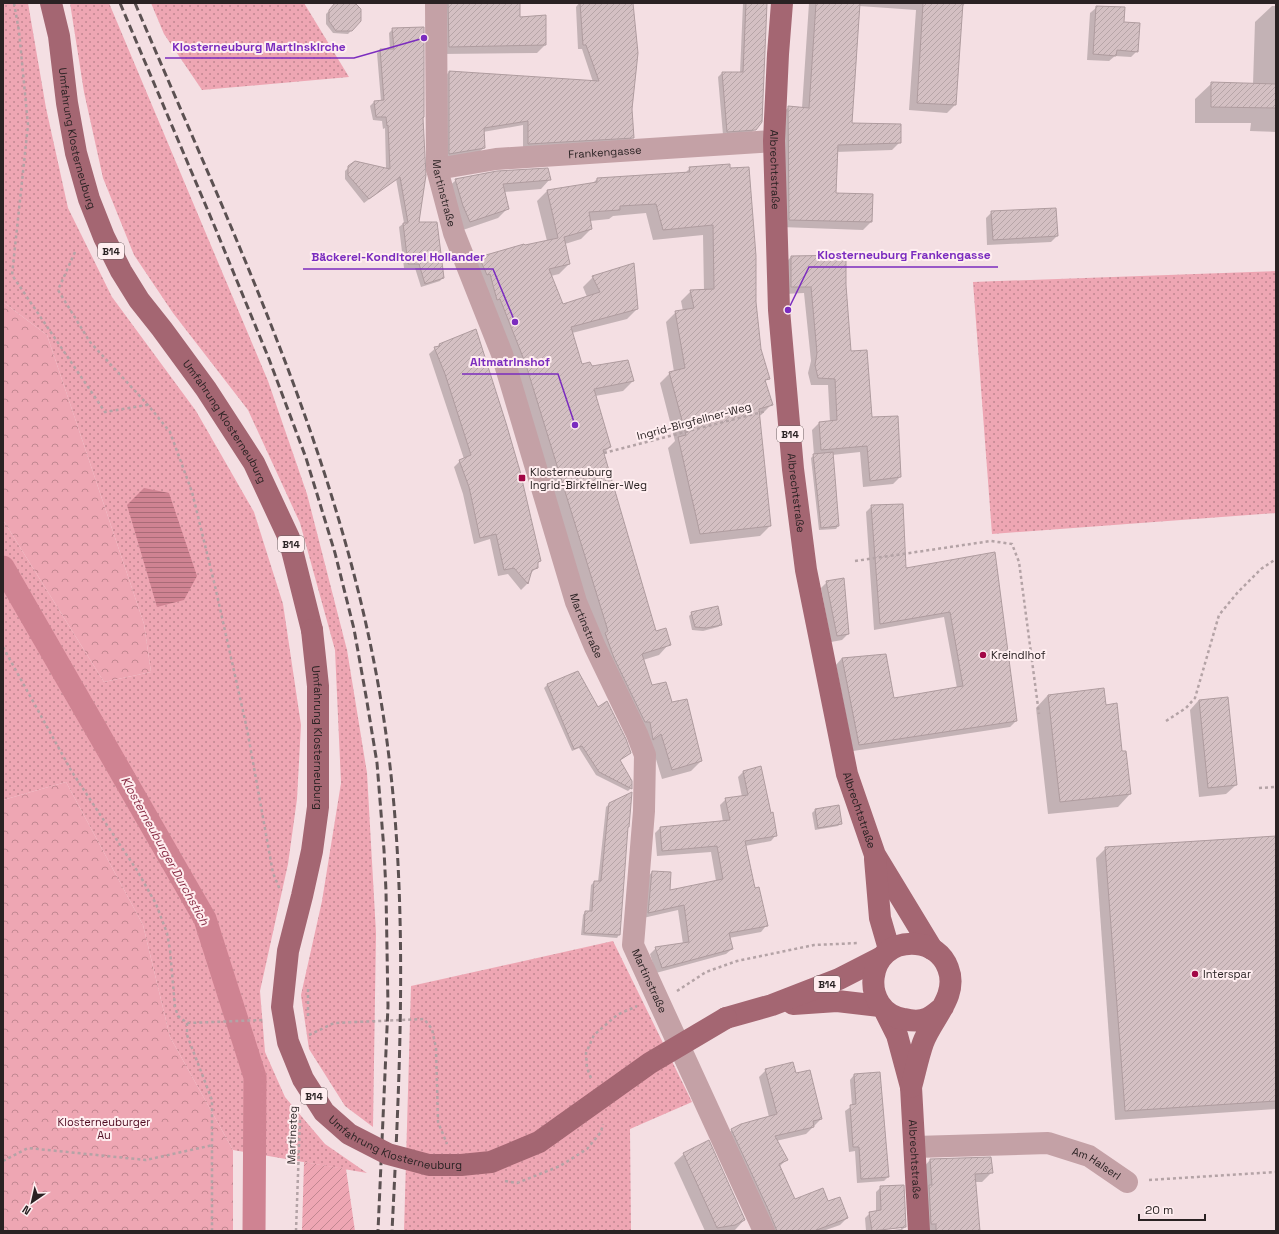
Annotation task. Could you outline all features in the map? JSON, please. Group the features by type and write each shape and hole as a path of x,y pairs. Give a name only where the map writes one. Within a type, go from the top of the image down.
{"main road":[{"name":"Umfahrung Klosterneuburg","path":"51,3 59,36 67,103 76,154 89,199 104,237 120,271 139,300 206,390 254,463 289,538 312,630 318,686 318,807 312,851 288,951 282,1007 288,1042 303,1079 324,1112 349,1134 388,1154 429,1166 491,1162 539,1142 650,1063 726,1018 772,1005 839,979 884,954"},
{"name":"Albrechtstraße","path":"782,3 774,141 779,310 793,469 806,570 847,774 875,855 932,949"},
{"name":"Albrechtstraße","path":"875,855 884,954"},
{"name":"B14","path":"883,1009 897,1018 915,1021 928,1018 943,1007 950,994 951,979 947,965 939,954 920,944 910,944 884,954"},
{"path":"883,1009 874,991 873,979 884,954"},
{"name":"Umfahrung Klosterneuburg","path":"772,1005 837,1001 883,1009"},
{"name":"Albrechtstraße","path":"911,1087 923,1042 943,1007"},
{"name":"Albrechtstraße","path":"883,1009 897,1035 911,1087 919,1231"}],"street":[{"name":"Martinstraße","path":"436,3 437,169 454,233 502,354 576,602 595,647 637,734 645,755 644,811 633,945 764,1231"},
{"name":"Frankengasse","path":"437,169 496,159 774,141"},
{"name":"Am Halserl","path":"915,1147 1048,1144 1089,1156 1127,1182"}],"path":[{"path":"14,3 19,31 28,125 12,275 106,412 148,405"},
{"path":"75,252 58,290 90,342 148,405 170,432 192,492 247,729 273,873 282,895"},
{"name":"Ingrid-Birgfellner-Weg","path":"604,453 758,412 788,407"},
{"path":"855,561 991,541 1012,544 1019,562 1039,714"},
{"path":"1166,721 1186,708 1195,698 1219,615 1261,569 1276,559"},
{"path":"3,647 72,772 138,872 156,904 167,933 175,1007 178,1016 187,1023 265,1020"},
{"path":"1259,788 1276,788"},
{"path":"592,1081 587,1068 586,1053 594,1035 617,1015 674,993 706,972 737,961 814,945 859,943 884,954"},
{"path":"308,983 308,1022"},
{"path":"307,1036 334,1023 424,1019 432,1029 436,1048 438,1122 450,1149"},
{"path":"187,1023 187,1035 212,1100 212,1231"},
{"name":"Martinsteg","path":"296,1231 301,1111"},
{"path":"502,1180 517,1183 560,1166 587,1149 601,1132 604,1119"},
{"path":"3,1161 28,1148 146,1160 213,1145"},
{"name":"Am Halserl","path":"1127,1182 1276,1172"}],"green space":[{"path":"3,3 28,3 46,108 68,208 112,297 196,411 254,512 283,604 301,725 297,799 288,864 260,991 265,1052 285,1097 325,1144 367,1173 233,1150 170,1037 143,925 66,782 3,800 3,520 104,682 151,672 144,624 47,335 3,302"},
{"path":"70,3 109,3 268,381 307,494 347,650 367,773 376,933 373,1127 345,1106 309,1049 301,995 322,901 341,783 335,650 300,523 248,410 173,313 134,255 103,178 84,92"},
{"path":"151,3 304,3 349,77 202,90 164,34"},
{"path":"1276,271 1276,513 992,534 973,282"},
{"path":"3,302 47,335 144,624 151,672 104,682 3,520"},
{"name":"Klosterneuburger Au","path":"66,782 143,925 170,1037 233,1150 233,1231 3,1231 3,800"},
{"path":"613,941 692,1102 630,1129 631,1231 404,1231 411,986"},
{"path":"304,1162 346,1169 355,1231 302,1231"}],"shaded area":[{"path":"144,488 169,493 197,576 184,600 157,607 127,505"}],"building":[{"path":"335,3 355,3 361,9 361,21 352,31 336,31 329,21 329,10"},
{"path":"448,3 520,3 520,17 546,15 546,45 449,47"},
{"path":"580,3 633,3 638,53 632,109 634,138 528,144 528,121 484,128 485,148 449,154 449,71 599,81 586,45 583,45"},
{"path":"746,3 767,3 762,122 756,130 727,132 722,72 743,72"},
{"path":"816,3 860,3 852,123 901,124 901,143 838,145 836,193 873,194 872,222 789,220 788,106 809,108"},
{"path":"923,3 963,3 956,105 917,103"},
{"path":"1096,6 1125,7 1124,22 1140,23 1138,52 1117,50 1116,56 1093,54"},
{"path":"424,27 423,118 426,175 419,222 437,222 444,278 425,284 419,264 408,264 403,223 408,223 400,177 369,199 348,175 348,166 355,161 390,169 388,125 387,126 386,117 376,117 374,101 384,100 380,49 394,49 392,28"},
{"path":"1211,82 1276,84 1276,108 1211,107"},
{"path":"730,164 730,168 749,167 756,256 756,302 761,349 770,379 765,380 773,405 759,409 771,526 700,534 678,437 686,435 669,372 685,368 675,311 694,308 690,290 714,289 713,225 663,230 656,204 620,206 620,210 589,212 592,229 564,237 570,264 549,269 563,304 600,292 592,276 634,263 638,309 571,327 582,364 590,362 592,366 628,360 634,381 594,389 611,447 603,450 656,631 666,628 671,645 642,654 652,685 666,682 672,702 687,699 702,761 672,770 661,734 653,740 650,722 645,722 614,658 605,633 608,631 526,365 500,299 497,300 490,274 487,275 479,257 524,244 558,238 547,190 597,182 597,178 690,172 689,167"},
{"path":"548,168 551,180 503,184 509,209 470,222 463,206 455,179 497,171"},
{"path":"1056,208 1058,236 993,240 991,211"},
{"path":"846,255 846,285 851,351 867,350 872,417 898,416 901,477 870,481 867,446 821,450 819,422 837,420 835,379 818,378 815,365 817,353 811,287 791,287 791,256"},
{"path":"476,329 520,471 541,561 538,562 538,568 532,570 528,584 514,568 504,570 496,534 480,538 469,487 459,460 471,455 445,374 434,347 440,346 439,344"},
{"path":"833,452 839,526 821,528 813,454"},
{"name":"Kreindlhof","path":"903,504 906,568 995,552 1017,721 859,745 842,658 886,654 894,698 963,686 950,612 880,624 871,505"},
{"path":"844,578 849,634 837,636 826,581"},
{"path":"718,606 722,625 706,628 695,627 691,612"},
{"path":"578,671 598,707 607,701 626,739 631,753 620,760 632,781 632,789 599,772 582,746 574,749 547,684"},
{"path":"1104,688 1106,705 1117,703 1122,751 1126,751 1131,794 1060,802 1048,695"},
{"path":"1228,697 1237,785 1208,788 1199,700"},
{"path":"761,766 771,813 773,812 777,836 745,841 755,888 759,887 768,926 729,933 733,949 662,968 655,947 689,942 684,905 648,913 652,871 671,872 670,890 723,879 717,846 662,851 660,827 730,820 725,798 748,795 743,771"},
{"path":"632,792 620,935 584,933 585,911 592,911 594,881 601,881 609,803"},
{"path":"839,805 842,824 818,828 815,809"},
{"name":"Interspar","path":"1276,836 1276,1101 1125,1111 1105,847"},
{"path":"793,1062 796,1073 810,1070 822,1119 813,1121 814,1127 775,1136 788,1160 779,1164 795,1199 823,1188 828,1201 840,1197 848,1218 814,1231 777,1231 731,1129 741,1124 777,1114 765,1069"},
{"path":"880,1072 889,1177 861,1179 859,1147 853,1147 850,1105 856,1104 854,1074"},
{"path":"709,1140 745,1220 735,1225 717,1228 683,1153"},
{"path":"991,1157 993,1173 975,1174 980,1231 936,1231 936,1224 931,1224 929,1185 932,1185 930,1159"},
{"path":"904,1185 906,1227 872,1231 869,1212 881,1210 880,1186"}],"waterway":[{"name":"Klosterneuburger Durchstich","path":"3,567 205,919 255,1077 254,1231"}],"railway":[{"path":"120,3 269,359 306,458 335,553 354,629 377,763 386,891 388,1006 378,1231"},
{"path":"135,3 208,172 278,342 310,429 338,516 362,605 380,695 396,828 401,963 398,1097 392,1231"}],"place":[{"name":"Klosterneuburg Martinskirche","path":"424,38"},
{"name":"Klosterneuburg Frankengasse","path":"788,310"},
{"name":"Bäckerei-Konditorei Hollander","path":"515,322"},
{"name":"Altmatrinshof","path":"575,425"},
{"name":"Klosterneuburg Ingrid-Birkfellner-Weg","path":"522,478"},
{"name":"Kreindlhof","path":"983,655"},
{"name":"Interspar","path":"1195,974"}]}
